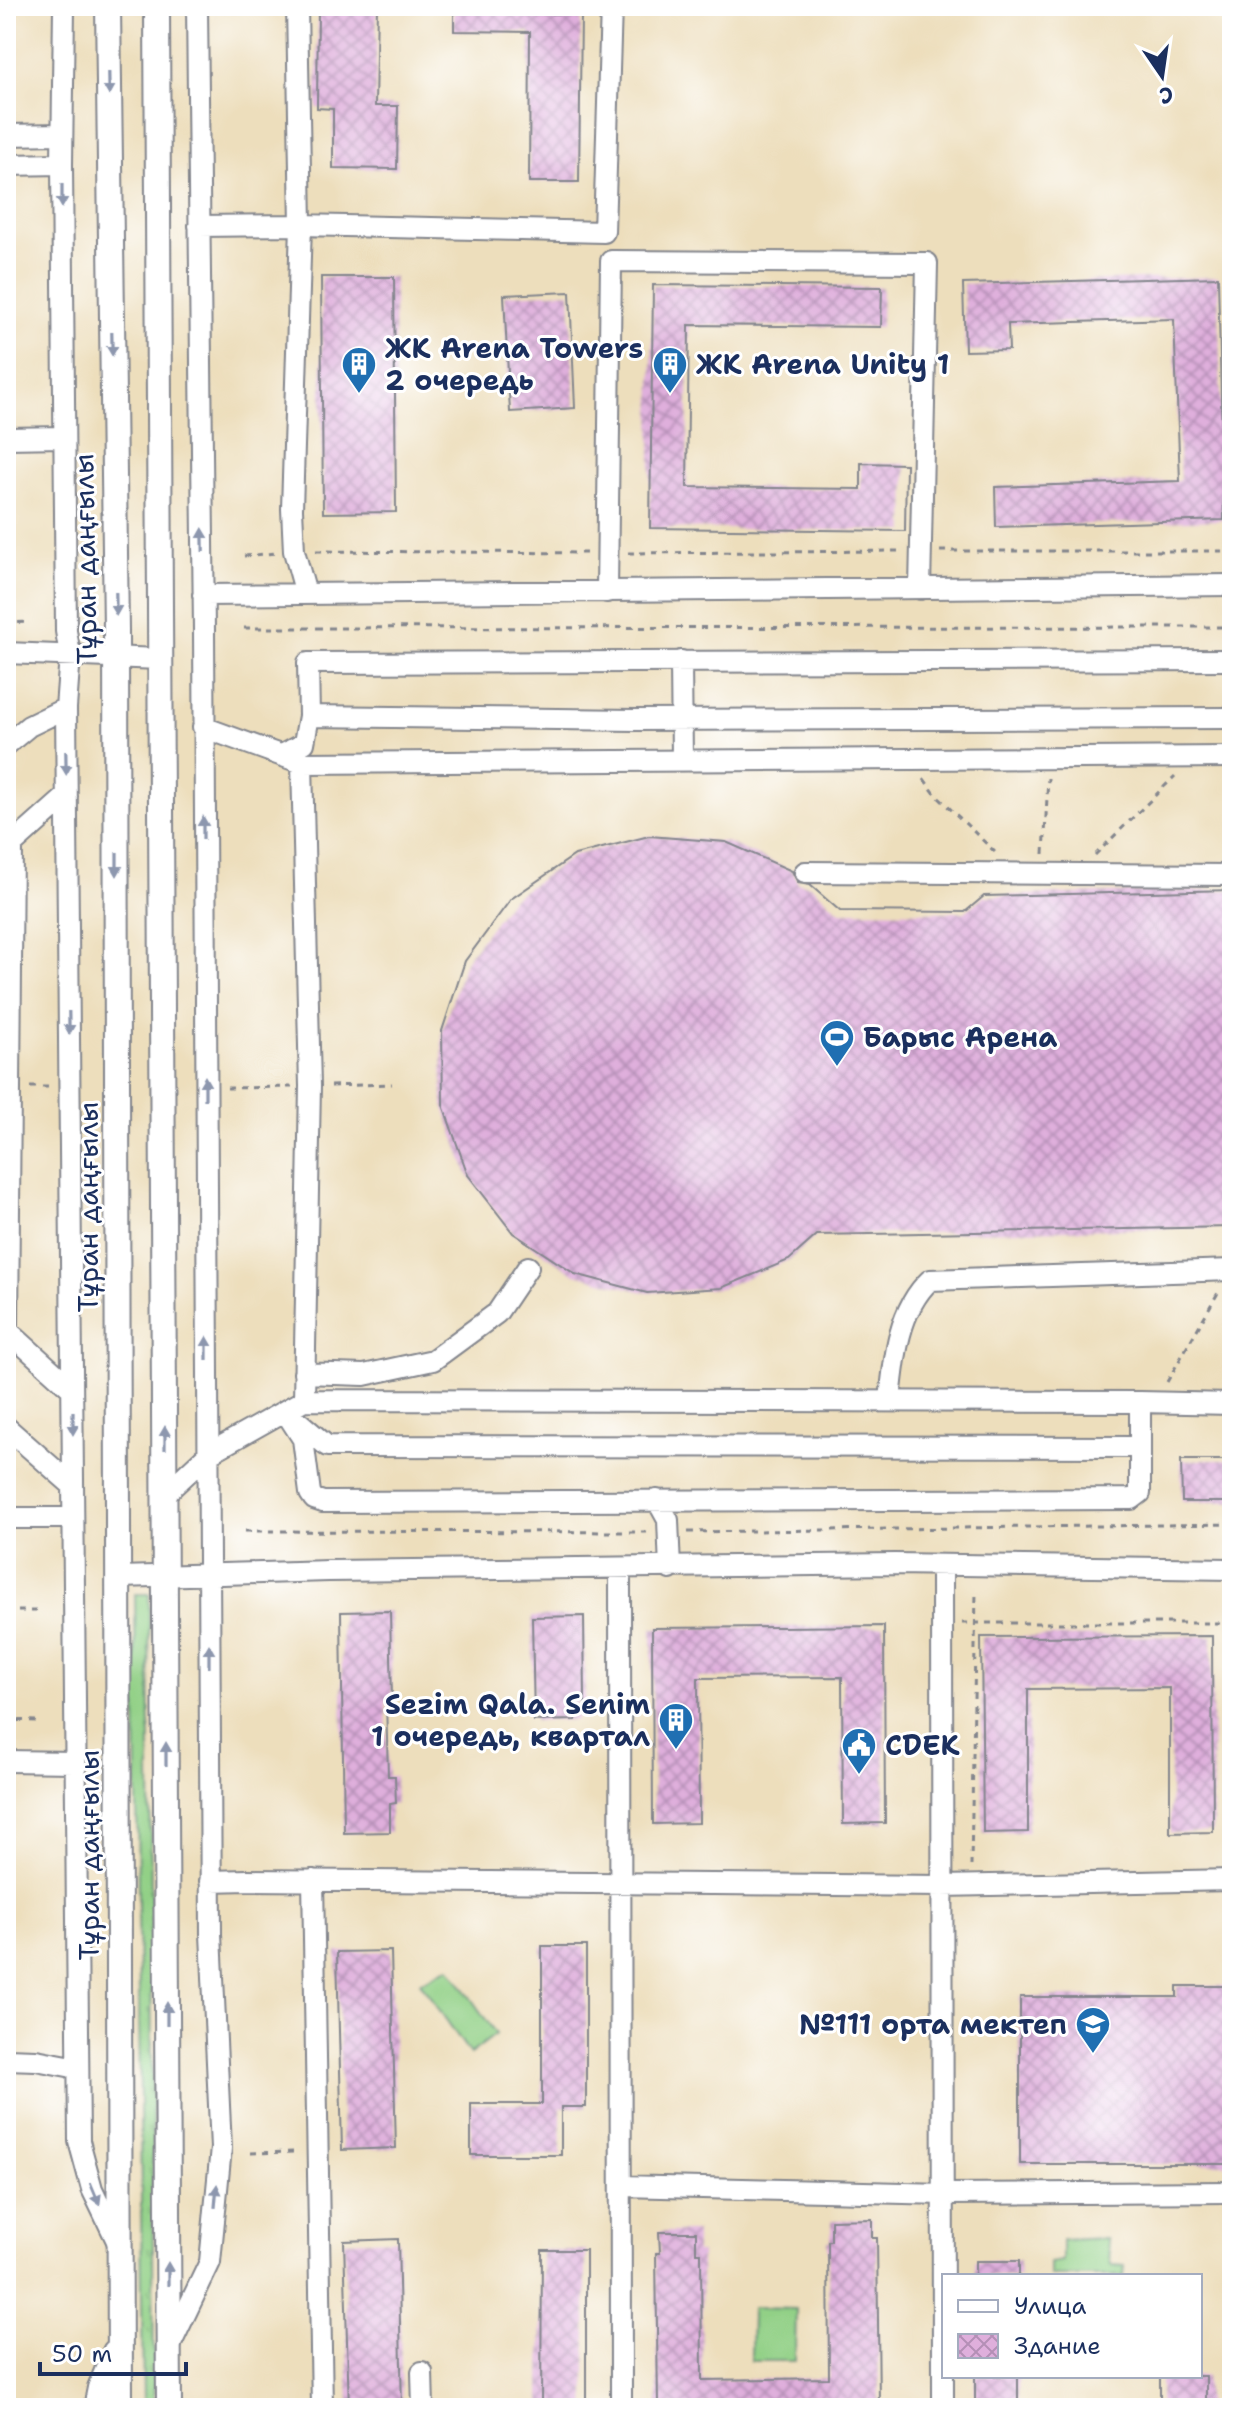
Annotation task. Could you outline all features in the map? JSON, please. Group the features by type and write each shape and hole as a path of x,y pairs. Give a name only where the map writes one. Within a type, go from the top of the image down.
{"main road":[{"name":"Тұран даңғылы","path":"108,6 116,658 120,2408"},
{"path":"157,6 169,2408"},
{"path":"96,2408 100,2388 119,2342"}],"lane":[{"path":"64,6 62,164 66,631 70,655 66,708 79,2141 92,2189 119,2245"},
{"path":"169,2348 210,2262 221,2148 210,1881 197,6"},
{"path":"297,6 301,225 292,509 294,551 306,594"},
{"path":"607,592 611,261 604,232 611,6"},
{"path":"6,135 62,134"},
{"path":"6,165 62,164"},
{"path":"199,226 301,225 604,232"},
{"path":"611,261 927,263 920,589"},
{"path":"6,438 64,437"},
{"path":"203,595 1232,585"},
{"path":"6,653 160,659"},
{"path":"282,755 304,743 309,716 308,663 1232,660"},
{"path":"681,661 682,760"},
{"path":"6,745 29,726 66,708"},
{"path":"309,716 683,720 1232,718"},
{"path":"203,727 302,763 1232,757"},
{"path":"302,763 310,1086 304,1400"},
{"path":"67,796 9,848 8,1331 72,1389"},
{"path":"805,872 1232,875"},
{"path":"304,1373 364,1375 433,1360 497,1313 528,1267"},
{"path":"890,1401 896,1345 918,1291 930,1280 1232,1270"},
{"path":"165,1494 208,1454 287,1414 304,1400 1232,1404"},
{"path":"287,1414 303,1439 310,1493 314,1499 323,1502 1132,1499 1140,1493 1139,1447 1147,1402"},
{"path":"287,1414 327,1446 1139,1447"},
{"path":"6,1427 73,1486"},
{"path":"657,1500 668,1520 670,1569"},
{"path":"6,1518 73,1518"},
{"path":"120,1577 329,1571 895,1564 1232,1569"},
{"path":"942,1566 944,2274"},
{"path":"620,1569 621,2408"},
{"path":"6,1761 74,1762"},
{"path":"313,1880 322,2408"},
{"path":"210,1881 971,1886 1232,1880"},
{"path":"6,2059 36,2060 78,2068"},
{"path":"621,2186 944,2194 1232,2192"},
{"path":"422,2372 423,2408"},
{"path":"943,2378 943,2408"}],"path":[{"path":"244,556 294,551 1232,551"},
{"path":"6,623 29,622"},
{"path":"244,628 1232,627"},
{"path":"1075,874 1193,757"},
{"path":"1044,874 1049,758"},
{"path":"909,759 936,795 1016,874"},
{"path":"10,1087 70,1087"},
{"path":"1147,1402 1232,1270"},
{"path":"245,1531 669,1532 1232,1524"},
{"path":"971,1886 976,1591"},
{"path":"6,1611 37,1611"},
{"path":"943,1623 1232,1623"},
{"path":"6,1720 37,1721"},
{"path":"251,2153 316,2151"}],"green space":[{"path":"135,1594 149,1594 154,2408 143,2408"},
{"path":"449,1967 496,2034 470,2054 420,1982"},
{"path":"1106,2238 1111,2265 1125,2266 1124,2274 1050,2274 1050,2263 1062,2261 1062,2240"},
{"path":"752,2308 796,2309 795,2361 751,2361"}],"building":[{"path":"318,6 377,6 375,106 398,106 397,169 333,168 333,109 317,108"},
{"path":"454,6 553,6 553,14 581,14 579,182 529,182 530,32 454,31"},
{"name":"ЖК Arena Towers 2 очередь","path":"321,277 394,277 396,512 323,513"},
{"path":"1218,277 1224,520 996,527 995,487 1180,481 1174,319 1008,324 1009,350 965,351 963,284"},
{"name":"ЖК Arena Unity 1","path":"653,285 882,287 881,327 689,325 687,487 861,489 861,463 906,464 905,531 650,528"},
{"path":"570,292 575,408 510,412 504,295"},
{"name":"Барыс Арена","path":"649,836 726,842 792,871 798,883 810,885 840,911 965,912 984,896 1232,890 1232,1227 817,1235 789,1260 721,1288 647,1293 575,1274 513,1233 468,1175 443,1105 442,1031 465,961 511,899 575,855"},
{"path":"1181,1460 1232,1460 1232,1502 1182,1502"},
{"path":"390,1611 392,1700 386,1700 388,1776 395,1776 396,1803 390,1804 390,1832 344,1833 341,1612"},
{"path":"584,1616 585,1702 576,1702 576,1720 534,1721 532,1617"},
{"name":"Sezim Qala. Senim 1 очередь, квартал","path":"884,1626 885,1823 843,1824 842,1677 698,1678 699,1823 653,1824 652,1628"},
{"path":"1212,1636 1213,1832 1170,1833 1170,1688 1028,1689 1028,1832 983,1833 981,1637"},
{"path":"542,1946 586,1946 586,2107 561,2107 561,2155 471,2155 471,2104 542,2104"},
{"path":"391,1951 396,2148 342,2150 337,1952"},
{"path":"1177,1986 1232,1986 1232,2164 1020,2164 1020,1997 1177,1997"},
{"path":"872,2219 872,2238 877,2238 879,2404 874,2404 874,2408 662,2408 658,2405 656,2253 660,2253 659,2232 696,2232 696,2253 701,2253 702,2380 829,2378 828,2241 831,2241 831,2220"},
{"path":"398,2239 402,2408 349,2408 344,2241"},
{"path":"542,2250 586,2250 586,2408 541,2408"},
{"path":"975,2261 1019,2261 1019,2274 975,2274"},
{"path":"1206,2376 1206,2408 1160,2408 1160,2378"},
{"path":"975,2378 1018,2378 1018,2408 975,2408"}],"place":[{"name":"ЖК Arena Towers 2 очередь","path":"359,395"},
{"name":"ЖК Arena Unity 1","path":"670,395"},
{"name":"Барыс Арена","path":"837,1068"},
{"name":"Sezim Qala. Senim 1 очередь, квартал","path":"676,1751"},
{"name":"CDEK","path":"859,1776"},
{"name":"№111 орта мектеп","path":"1093,2055"}]}
